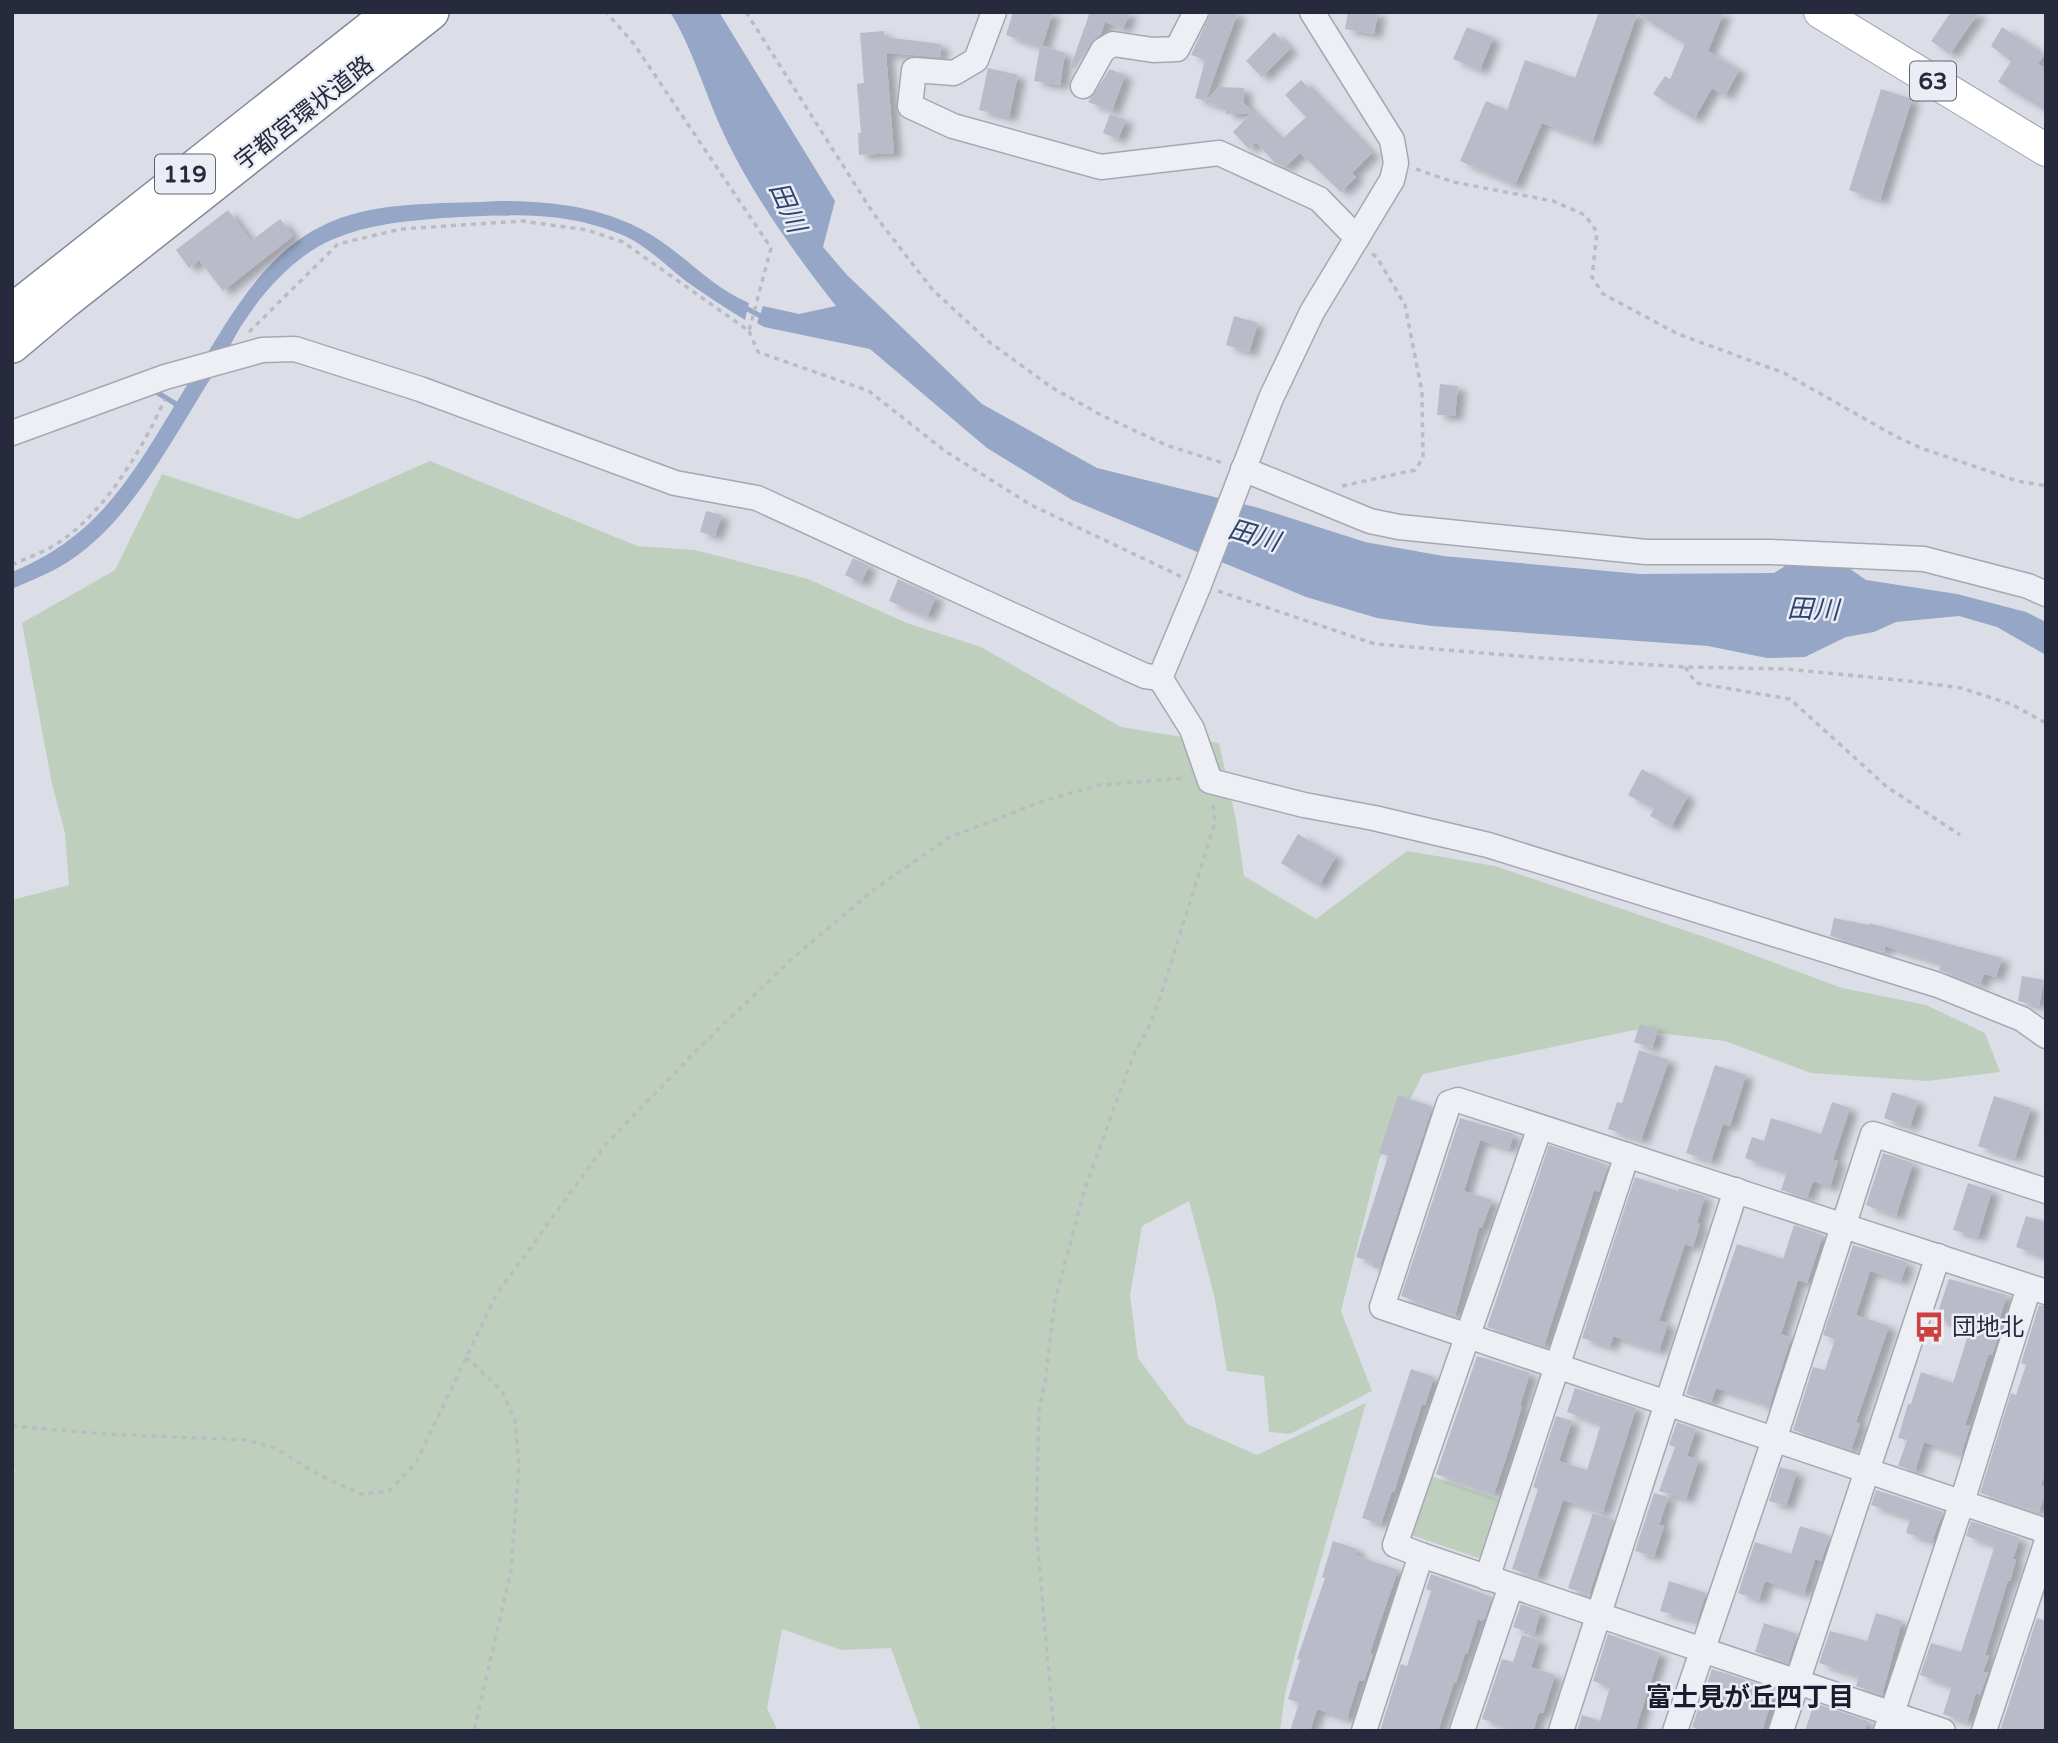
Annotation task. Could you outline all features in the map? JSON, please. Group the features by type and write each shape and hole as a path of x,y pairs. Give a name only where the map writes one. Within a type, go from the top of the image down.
{"highway":[{"name":"宇都宮環状道路","path":"12,312 389,12"},
{"name":"宇都宮環状道路","path":"12,345 431,12"},
{"name":"119","path":"269,142 454,12"}],"main road":[{"name":"63","path":"1819,12 2046,150"}],"street":[{"path":"994,12 976,60 954,73 914,69 910,106 953,126 1101,167 1219,153 1320,199 1357,238"},
{"path":"1083,86 1104,50 1113,44 1153,50 1177,49 1196,12"},
{"path":"1160,678 1271,398 1312,312 1392,180 1396,163 1392,140 1312,12"},
{"path":"12,433 177,374 262,350 295,349 420,389 675,483 757,498 1145,676 1160,678"},
{"path":"1242,472 1370,521 1399,527 1646,552 1771,552 1924,559 2028,586 2046,594"},
{"path":"1160,678 1192,729 1210,781 1304,805 1374,818 1488,845 1938,985 2022,1019 2046,1036"},
{"path":"1889,1722 1962,1502 2038,1289 1458,1100 1449,1103 1382,1307 1667,1405 1868,1470 1962,1502 2046,1531"},
{"path":"1540,1127 1395,1545 1797,1681 1889,1722 1943,1731"},
{"path":"1675,1731 1774,1440 1873,1134 2046,1191"},
{"path":"1487,1578 1627,1155"},
{"path":"1561,1731 1736,1189"},
{"path":"1781,1731 1938,1256"},
{"path":"1984,1731 2046,1544"},
{"path":"1364,1731 1421,1555"},
{"path":"1462,1731 1511,1586"}],"path":[{"path":"607,12 634,44 771,247 749,331"},
{"path":"746,12 873,213 932,289 988,341 1051,387 1101,415 1166,444 1242,472"},
{"path":"1396,163 1453,182 1553,201 1585,215 1597,232 1592,277 1603,294 1678,334 1784,373 1921,448 2017,481 2046,486"},
{"path":"243,355 249,329 338,244 401,229 484,222 547,223 587,230 623,242 749,331 758,352 869,391 945,451 1031,505 1199,585 1375,644 1685,667 1786,669 1909,681 1961,688 2011,704 2046,723"},
{"path":"1340,486 1415,470 1423,458 1422,392 1405,305 1378,259 1357,238"},
{"path":"12,565 64,539 106,498 158,415 177,374"},
{"path":"1685,667 1696,683 1790,698 1887,787 1960,835"},
{"path":"12,1426 106,1434 247,1440 275,1448 319,1475 361,1494 389,1491 416,1463 496,1296 606,1144 703,1044 796,956 876,888 948,838 1043,801 1099,785 1190,777 1210,781 1215,822 1160,998 1148,1029 1133,1056 1084,1188 1055,1300 1039,1410 1036,1530 1054,1731"},
{"path":"466,1357 502,1391 515,1422 519,1465 511,1570 474,1731"}],"green space":[{"path":"430,461 637,546 695,550 808,579 907,623 981,647 1121,727 1219,743 1236,820 1244,876 1316,919 1407,851 1495,866 1722,943 1842,988 1926,1005 1985,1033 2000,1072 1927,1081 1811,1073 1725,1041 1634,1030 1423,1074 1379,1160 1341,1311 1372,1391 1290,1434 1269,1432 1264,1376 1227,1371 1214,1295 1189,1201 1142,1226 1130,1295 1138,1358 1187,1424 1257,1455 1366,1403 1305,1616 1285,1694 1280,1731 921,1731 891,1648 841,1650 782,1629 767,1708 778,1731 12,1731 12,1482 15,1470 12,1469 12,900 69,885 65,833 52,784 22,623 115,570 162,474 298,519"},
{"path":"1431,1476 1504,1501 1484,1560 1411,1535"}],"water":[{"name":"田川","path":"670,12 719,12 835,201 823,247 847,275 982,404 1097,468 1259,508 1365,542 1443,556 1640,574 1774,573 1788,564 1846,566 1866,580 1957,594 2026,612 2046,622 2046,655 1997,627 1959,616 1896,622 1874,632 1846,637 1805,657 1767,658 1708,646 1432,626 1377,618 1306,597 1072,500 987,448 870,349 764,327 757,323 763,306 799,314 836,306 789,243 745,176 722,130 692,55"},
{"path":"499,201 567,206 610,216 630,224 669,247 727,292 749,303 745,320 687,282 627,237 605,228 560,218 491,215 398,222 368,228 325,243 296,262 269,288 246,318 229,348 207,354 234,311 265,270 283,252 325,224 386,207"},
{"path":"214,373 152,472 116,520 68,562 12,589 12,572 45,556 73,537 118,492 191,379"}],"building":[{"path":"1013,12 1053,12 1042,46 1065,53 1060,85 1034,81 1040,46 1006,35"},
{"path":"1084,12 1130,12 1123,29 1105,22 1101,34 1090,43 1075,69 1070,68 1089,15"},
{"path":"1211,12 1238,12 1205,101 1195,98 1205,60 1191,55"},
{"path":"1348,12 1378,12 1374,34 1345,29"},
{"path":"1599,12 1724,12 1708,51 1739,70 1725,96 1712,88 1694,119 1653,94 1665,76 1670,79 1685,44 1637,14 1592,142 1542,123 1515,185 1460,161 1486,101 1507,110 1525,60 1575,78"},
{"path":"1951,12 1979,12 1950,54 1931,41"},
{"path":"1467,27 1493,38 1480,70 1453,59"},
{"path":"2002,27 2044,54 2038,64 2046,69 2046,111 1998,82 2011,61 1991,46"},
{"path":"884,31 884,37 941,44 940,57 886,53 894,153 859,155 858,133 861,133 857,84 864,83 860,33"},
{"path":"1274,32 1290,49 1262,77 1246,61"},
{"path":"988,68 1018,75 1009,117 979,110"},
{"path":"1110,69 1125,75 1112,111 1088,102"},
{"path":"1301,80 1372,153 1352,173 1356,177 1341,192 1300,153 1285,167 1275,163 1256,142 1249,149 1233,132 1250,114 1226,114 1226,107 1204,102 1219,87 1244,88 1244,103 1281,140 1306,117 1285,95"},
{"path":"1881,89 1912,99 1880,200 1849,190"},
{"path":"1110,114 1126,120 1118,139 1103,133"},
{"path":"228,210 251,241 280,219 293,236 223,291 199,260 189,268 176,250"},
{"path":"1234,316 1258,323 1249,352 1226,345"},
{"path":"1440,384 1458,386 1455,416 1437,415"},
{"path":"706,511 722,515 715,536 700,532"},
{"path":"853,558 869,566 861,583 845,575"},
{"path":"898,579 936,597 927,617 889,601"},
{"path":"1642,769 1688,796 1671,827 1650,816 1654,809 1628,795"},
{"path":"1298,834 1336,856 1319,886 1281,863"},
{"path":"1834,918 1869,923 2002,958 1996,977 1984,974 1980,985 1939,970 1941,963 1885,946 1884,952 1830,936"},
{"path":"2022,976 2044,980 2039,1006 2018,1001"},
{"path":"1640,1024 1658,1030 1652,1048 1634,1042"},
{"path":"1639,1050 1669,1060 1641,1140 1608,1129 1617,1102 1622,1103"},
{"path":"1715,1065 1746,1075 1730,1126 1723,1124 1711,1161 1686,1153"},
{"path":"1892,1092 1918,1101 1910,1127 1884,1118"},
{"path":"1398,1095 1432,1108 1379,1269 1372,1267 1374,1263 1356,1257 1388,1156 1379,1153"},
{"path":"1994,1096 2031,1108 2015,1158 1978,1146"},
{"path":"1832,1102 1850,1108 1833,1160 1838,1161 1830,1187 1813,1181 1807,1198 1781,1190 1787,1172 1745,1158 1752,1137 1764,1141 1771,1118 1821,1134"},
{"path":"1460,1118 1514,1134 1509,1149 1480,1140 1464,1191 1492,1200 1482,1228 1479,1227 1455,1316 1401,1296"},
{"path":"1549,1145 1605,1164 1604,1167 1607,1168 1599,1192 1594,1190 1544,1346 1487,1327"},
{"path":"1883,1153 1913,1163 1896,1216 1866,1205"},
{"path":"1635,1177 1678,1191 1679,1188 1705,1196 1693,1247 1685,1244 1659,1321 1668,1323 1659,1351 1613,1336 1610,1347 1582,1338"},
{"path":"1968,1183 1992,1191 1978,1237 1953,1230"},
{"path":"2026,1216 2046,1222 2046,1257 2016,1247"},
{"path":"1794,1225 1823,1235 1807,1283 1798,1280 1781,1334 1791,1338 1769,1407 1716,1388 1711,1402 1686,1394 1737,1244 1783,1259"},
{"path":"1853,1245 1907,1262 1901,1281 1870,1271 1856,1315 1889,1326 1856,1422 1860,1424 1851,1450 1793,1430 1813,1367 1825,1370 1835,1339 1823,1335"},
{"path":"1949,1279 2007,1295 1995,1333 1999,1334 1992,1355 1989,1353 1965,1425 1970,1426 1961,1454 1924,1442 1915,1471 1898,1466 1907,1440 1898,1438 1908,1404 1911,1404 1921,1372 1953,1383 1970,1329 1936,1318"},
{"path":"2039,1305 2046,1306 2046,1470 2041,1485 2046,1486 2046,1491 2039,1512 1980,1493 2011,1393 2016,1395 2026,1365 2021,1363"},
{"path":"1477,1356 1530,1373 1494,1494 1436,1474"},
{"path":"1411,1369 1434,1377 1425,1405 1422,1404 1381,1524 1362,1518"},
{"path":"1575,1388 1636,1408 1603,1512 1563,1500 1537,1577 1512,1569 1538,1489 1533,1487 1556,1416 1572,1421 1559,1461 1587,1470 1601,1424 1567,1412"},
{"path":"1677,1422 1696,1429 1687,1456 1699,1459 1686,1499 1659,1491 1675,1447 1669,1445"},
{"path":"1780,1467 1797,1472 1786,1506 1769,1501"},
{"path":"1876,1490 1943,1512 1932,1541 1906,1533 1910,1518 1871,1505"},
{"path":"1654,1493 1668,1497 1659,1525 1664,1526 1654,1557 1635,1551"},
{"path":"1593,1513 1614,1520 1589,1595 1568,1588"},
{"path":"1971,1521 2020,1538 2010,1581 2008,1580 1985,1655 1989,1656 1983,1672 1988,1673 1980,1695 1976,1693 1967,1722 1943,1714 1952,1686 1920,1675 1931,1643 1961,1652 1995,1545 1966,1536"},
{"path":"1800,1526 1830,1536 1821,1561 1815,1559 1804,1594 1765,1581 1759,1600 1738,1593 1755,1542 1791,1554"},
{"path":"1333,1541 1357,1549 1355,1555 1398,1570 1373,1643 1370,1654 1373,1655 1364,1681 1359,1680 1347,1719 1317,1709 1310,1731 1290,1731 1299,1703 1288,1699 1300,1660 1297,1659 1325,1578 1322,1577"},
{"path":"1431,1574 1492,1597 1485,1618 1482,1621 1478,1619 1438,1731 1380,1731 1401,1664 1407,1666 1431,1591 1426,1589"},
{"path":"1669,1581 1706,1593 1697,1621 1660,1611"},
{"path":"1521,1604 1541,1611 1534,1634 1513,1627"},
{"path":"1876,1613 1902,1621 1882,1695 1856,1686 1859,1676 1819,1663 1830,1631 1867,1641"},
{"path":"2037,1618 2046,1621 2046,1731 2000,1731"},
{"path":"1764,1623 1797,1634 1788,1663 1755,1652"},
{"path":"1608,1634 1660,1653 1635,1731 1577,1731 1582,1715 1600,1721 1610,1687 1593,1681"},
{"path":"1522,1635 1540,1640 1531,1667 1555,1675 1543,1713 1539,1712 1533,1731 1518,1731 1482,1719 1502,1659 1513,1662"},
{"path":"1712,1669 1775,1690 1762,1731 1704,1731 1692,1727"},
{"path":"1814,1703 1868,1721 1864,1731 1805,1731"}],"waterway":[{"path":"744,307 766,319"},
{"path":"153,390 181,407"}],"place":[{"name":"団地北","path":"1929,1327"}],"district":[{"name":"富士見が丘四丁目","path":"1750,1697"}]}
